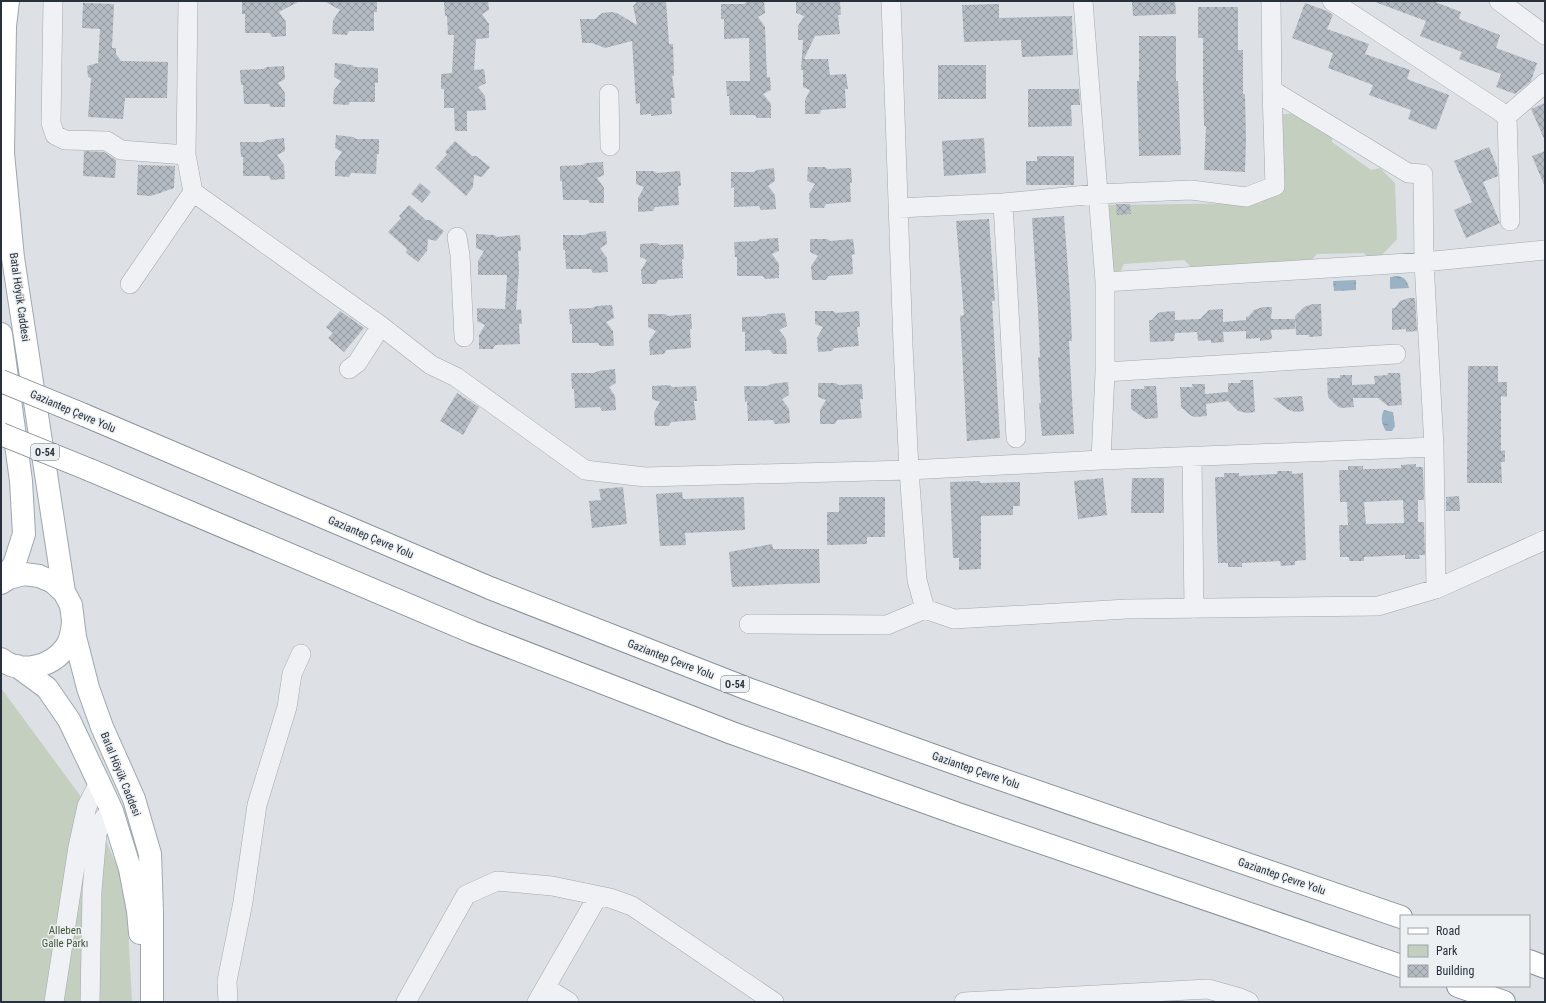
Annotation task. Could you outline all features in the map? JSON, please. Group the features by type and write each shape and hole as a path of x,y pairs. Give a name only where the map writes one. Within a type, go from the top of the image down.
{"main road":[{"name":"Batal Höyük Caddesi","path":"8,1 5,26 3,153 13,258 64,592"},
{"name":"Batal Höyük Caddesi","path":"1,334 21,481 24,534 14,565 1,582"},
{"name":"Gaziantep Çevre Yolu","path":"1,381 490,588 741,686 981,772 1400,917"},
{"name":"O-54","path":"1,434 90,470 472,632 732,733 966,816 1400,966"},
{"name":"Batal Höyük Caddesi","path":"1,582 24,574 39,576 53,582 64,592 71,605 75,637 88,688 102,727 134,799 150,854 152,912 152,1002"},
{"name":"Batal Höyük Caddesi","path":"9,662 31,667 44,664 56,657 66,647 72,635 74,620"},
{"name":"Batal Höyük Caddesi","path":"9,662 47,688 69,720 112,811 130,869 138,911 148,1002"},
{"path":"1530,961 1545,967"},
{"path":"1461,987 1504,1002"}],"street":[{"path":"53,1 52,123 55,135 65,140 106,141 121,150 186,155"},
{"path":"188,1 186,155 193,192 380,326 431,365 456,377 585,470 645,477 909,470 1101,460 1434,447"},
{"path":"891,1 909,470 917,580 925,609"},
{"path":"1083,1 1105,282 1105,372 1101,460"},
{"path":"898,208 1003,203 1097,194 1190,190 1246,197 1275,186 1272,90 1272,1"},
{"path":"1332,1 1507,116"},
{"path":"1499,1 1545,35"},
{"path":"1507,116 1545,83"},
{"path":"1272,90 1408,173 1423,174 1424,262 1434,447 1436,589"},
{"path":"609,94 610,146"},
{"path":"1507,116 1510,221"},
{"path":"130,284 193,192"},
{"path":"1003,203 1016,438"},
{"path":"457,237 460,255 464,337"},
{"path":"1105,282 1424,262 1545,250"},
{"path":"349,369 357,363 380,326"},
{"path":"1105,372 1396,354"},
{"path":"1192,457 1194,609"},
{"path":"749,624 887,625 925,609 954,619 1127,609 1378,606 1436,589 1545,540"},
{"path":"228,1002 227,981 243,902 257,805 287,707 292,674 301,654"},
{"path":"54,1002 79,840 87,806 99,783"},
{"path":"90,1002 92,891 97,833 104,818 112,811"},
{"path":"406,1002 466,894 497,881 552,886 598,896 632,906 774,1002"},
{"path":"569,1002 542,995 598,896"},
{"path":"964,1002 1208,989 1249,1002"}],"green space":[{"path":"1297,113 1332,133 1332,142 1371,170 1380,168 1395,183 1397,239 1380,257 1368,257 1364,253 1317,254 1311,261 1191,267 1184,260 1124,264 1121,271 1105,271 1103,205 1260,203 1263,198 1275,115"},
{"name":"Alleben Galle Parkı","path":"1,688 79,794 104,836 126,888 132,1002 1,1002"}],"water":[{"path":"1398,276 1406,280 1409,288 1390,289 1390,277"},
{"path":"1356,280 1356,290 1334,291 1333,281"},
{"path":"1384,410 1393,412 1395,426 1392,431 1386,431 1383,426 1382,418"}],"building":[{"path":"242,1 300,1 279,12 286,22 286,36 272,37 270,33 245,33 245,14 242,14"},
{"path":"324,1 377,1 377,12 374,12 374,31 349,31 347,35 332,34 333,20 340,10"},
{"path":"444,1 488,1 489,10 482,14 489,24 489,38 476,39 474,70 484,69 486,83 478,87 485,96 486,110 467,111 467,131 455,131 454,108 444,108 444,89 441,89 441,74 452,73 454,35 448,35 447,16 445,16"},
{"path":"638,1 666,1 669,44 673,44 674,76 672,76 675,98 671,98 672,114 651,116 651,114 640,115 640,103 636,104 632,41 605,48 592,43 582,43 580,19 595,19 602,13 611,12 617,13 637,25 633,6"},
{"path":"764,1 765,13 758,17 765,27 767,77 770,77 771,90 763,94 771,104 771,118 757,118 755,115 730,115 729,96 727,96 726,81 750,81 749,38 724,39 724,19 721,19 721,4 744,4 747,2"},
{"path":"796,1 840,1 841,15 838,15 840,34 815,36 804,59 828,59 830,75 846,74 848,89 845,89 846,108 821,110 820,114 805,114 805,100 810,90 803,87 803,70 801,70 803,40 798,40 798,26 804,16 796,13"},
{"path":"1132,1 1175,1 1176,14 1133,16"},
{"path":"1375,1 1433,1 1461,12 1459,19 1500,35 1496,48 1537,63 1531,81 1515,94 1496,87 1501,74 1459,59 1462,52 1420,36 1426,21"},
{"path":"83,3 114,4 112,48 116,48 116,54 121,61 168,62 167,98 125,98 123,119 88,117 91,78 88,77 87,66 98,63 100,29 82,28"},
{"path":"1305,3 1327,11 1333,15 1327,29 1369,44 1365,54 1410,70 1407,79 1449,95 1436,130 1408,119 1411,110 1369,95 1373,85 1328,68 1333,53 1292,38"},
{"path":"999,4 999,18 1072,16 1073,55 1022,57 1021,40 964,42 962,5"},
{"path":"1198,7 1238,7 1238,50 1243,50 1243,94 1245,94 1245,172 1204,170 1206,126 1204,126 1203,38 1198,38"},
{"path":"1139,36 1176,36 1176,81 1178,81 1181,155 1139,156 1137,81 1139,81"},
{"path":"335,63 352,65 355,67 378,68 378,83 375,83 375,102 350,102 348,105 333,104 334,90 341,81 334,77"},
{"path":"938,65 986,65 986,99 938,99"},
{"path":"284,66 285,79 278,83 285,93 285,107 271,107 269,104 244,104 243,85 241,85 240,70"},
{"path":"1028,89 1079,89 1080,105 1071,105 1072,126 1028,127"},
{"path":"1545,103 1545,141 1531,109"},
{"path":"336,135 353,137 356,139 379,139 379,154 377,154 376,174 351,173 349,177 335,176 335,162 342,152 335,148"},
{"path":"284,138 285,151 277,155 284,165 285,179 271,180 269,176 243,176 243,157 241,157 240,142 263,142 267,140"},
{"path":"984,138 986,173 944,176 942,141"},
{"path":"455,141 472,156 476,156 490,167 482,177 474,175 473,187 466,196 435,168 447,154 445,152"},
{"path":"1489,147 1497,167 1498,176 1483,182 1500,223 1466,238 1454,210 1472,202 1454,161"},
{"path":"84,151 104,152 116,160 115,178 83,176"},
{"path":"1545,151 1545,187 1532,156"},
{"path":"1037,156 1074,156 1074,185 1026,185 1026,161 1037,161"},
{"path":"603,162 604,175 597,178 604,188 604,203 590,203 588,200 563,200 562,181 560,181 560,166"},
{"path":"138,165 175,166 174,188 151,196 137,195"},
{"path":"808,167 824,167 828,169 851,168 851,202 826,204 824,208 810,208 809,194 815,184 807,181"},
{"path":"774,168 775,181 768,186 775,195 776,209 761,210 759,206 734,207 734,187 731,188 731,172 754,172 757,170"},
{"path":"636,171 653,171 657,173 680,171 681,186 678,186 679,205 655,207 653,211 638,212 638,198 644,187 636,184"},
{"path":"420,183 431,192 422,203 411,194"},
{"path":"1116,204 1130,204 1131,214 1117,215"},
{"path":"409,205 426,220 430,220 444,231 436,241 428,239 427,251 418,262 406,253 407,249 388,232 401,218 399,216"},
{"path":"1064,216 1070,296 1072,341 1069,341 1074,434 1042,436 1039,403 1041,403 1038,357 1040,357 1038,310 1032,218"},
{"path":"989,219 995,301 992,301 1000,438 967,441 960,316 964,315 956,221"},
{"path":"606,231 607,244 600,248 607,258 608,272 593,273 591,269 566,269 565,250 563,250 563,235 585,235 589,233"},
{"path":"476,234 494,235 497,237 520,235 521,251 518,251 519,270 516,310 521,309 522,324 519,324 520,344 495,345 493,349 479,349 479,335 485,325 477,321 477,308 505,309 507,275 478,275 478,261 484,251 476,248"},
{"path":"778,238 779,251 772,254 779,264 779,278 765,279 763,276 737,276 737,257 735,257 734,242"},
{"path":"810,239 827,239 830,241 853,239 855,254 852,255 853,274 828,276 826,280 812,280 811,266 818,256 810,252"},
{"path":"657,243 660,245 683,244 683,278 658,280 656,284 642,284 641,270 647,260 640,257 640,244"},
{"path":"1415,298 1417,331 1406,332 1406,329 1392,330 1392,308 1395,308 1400,301"},
{"path":"1313,304 1321,304 1322,336 1309,337 1309,335 1296,335 1295,316 1304,307"},
{"path":"612,305 614,318 606,322 613,331 614,346 600,346 598,343 572,343 572,324 570,324 569,309"},
{"path":"1263,307 1272,307 1271,319 1295,319 1295,329 1271,330 1272,339 1260,341 1260,338 1246,339 1246,331 1223,332 1224,342 1211,343 1211,340 1198,341 1197,332 1175,333 1174,341 1150,342 1149,320 1152,320 1158,313 1175,311 1175,320 1200,319 1209,310 1223,309 1223,322 1246,320 1246,317 1249,316 1254,310"},
{"path":"340,311 364,328 344,352 328,338 333,333 326,327"},
{"path":"815,311 833,311 836,313 859,311 860,327 857,327 859,346 834,348 832,351 818,352 817,338 823,327 815,324"},
{"path":"785,313 787,326 779,330 786,339 787,354 773,354 770,350 745,351 745,332 742,332 742,317"},
{"path":"648,314 665,314 668,316 691,314 691,348 666,350 664,354 650,355 649,341 656,331 648,327"},
{"path":"1468,366 1498,366 1498,382 1507,382 1507,397 1501,396 1501,451 1505,450 1505,462 1501,462 1502,483 1467,483"},
{"path":"615,369 616,383 609,387 615,396 616,410 602,411 600,407 575,408 571,373 594,373 598,371"},
{"path":"1387,373 1400,373 1402,405 1388,406 1378,398 1353,398 1354,407 1341,408 1328,397 1327,378 1340,378 1340,375 1352,375 1352,385 1375,384 1374,376 1388,375"},
{"path":"1240,380 1253,380 1255,412 1247,413 1238,411 1228,401 1206,404 1207,416 1194,417 1181,407 1180,387 1193,387 1192,384 1205,384 1205,394 1228,392 1228,383 1241,383"},
{"path":"788,382 789,395 782,399 789,409 790,423 775,424 773,420 748,421 747,401 745,402 744,386 767,386 771,384"},
{"path":"818,383 835,383 839,385 862,384 863,399 860,399 862,418 837,420 835,424 820,424 820,410 826,400 818,397"},
{"path":"669,385 673,387 696,386 697,401 694,401 696,420 671,422 669,426 655,426 654,412 660,402 652,399 652,386"},
{"path":"1144,386 1156,386 1158,418 1145,419 1131,409 1131,389 1144,389"},
{"path":"457,393 479,407 463,435 440,421"},
{"path":"1302,396 1304,411 1295,412 1287,409 1273,398"},
{"path":"1416,464 1416,467 1423,467 1424,500 1418,500 1418,522 1424,522 1425,555 1419,555 1420,559 1405,559 1405,555 1364,557 1364,561 1349,561 1349,557 1340,557 1339,525 1348,525 1347,502 1340,502 1339,470 1348,470 1348,466 1363,466 1363,469 1374,469 1401,468 1401,465","holes":["1403,500 1404,523 1366,524 1364,502"]},
{"path":"1277,471 1292,471 1292,474 1303,473 1306,560 1295,561 1295,565 1281,566 1280,561 1242,563 1242,567 1228,567 1228,563 1218,563 1215,477 1224,477 1224,473 1239,473 1239,476 1277,474"},
{"path":"1103,478 1107,515 1078,519 1074,481"},
{"path":"1132,478 1164,478 1164,513 1131,513"},
{"path":"980,481 980,483 1020,482 1020,506 1013,506 1013,515 981,516 981,569 959,570 959,558 953,558 950,482"},
{"path":"623,487 627,524 592,528 589,501 601,500 599,489"},
{"path":"682,492 683,499 744,497 745,530 685,533 686,545 660,546 656,494"},
{"path":"1459,496 1460,511 1446,511 1446,497"},
{"path":"839,497 885,497 885,537 867,537 867,544 827,545 827,512 839,512"},
{"path":"772,544 773,549 819,549 820,583 732,587 729,552"}]}
